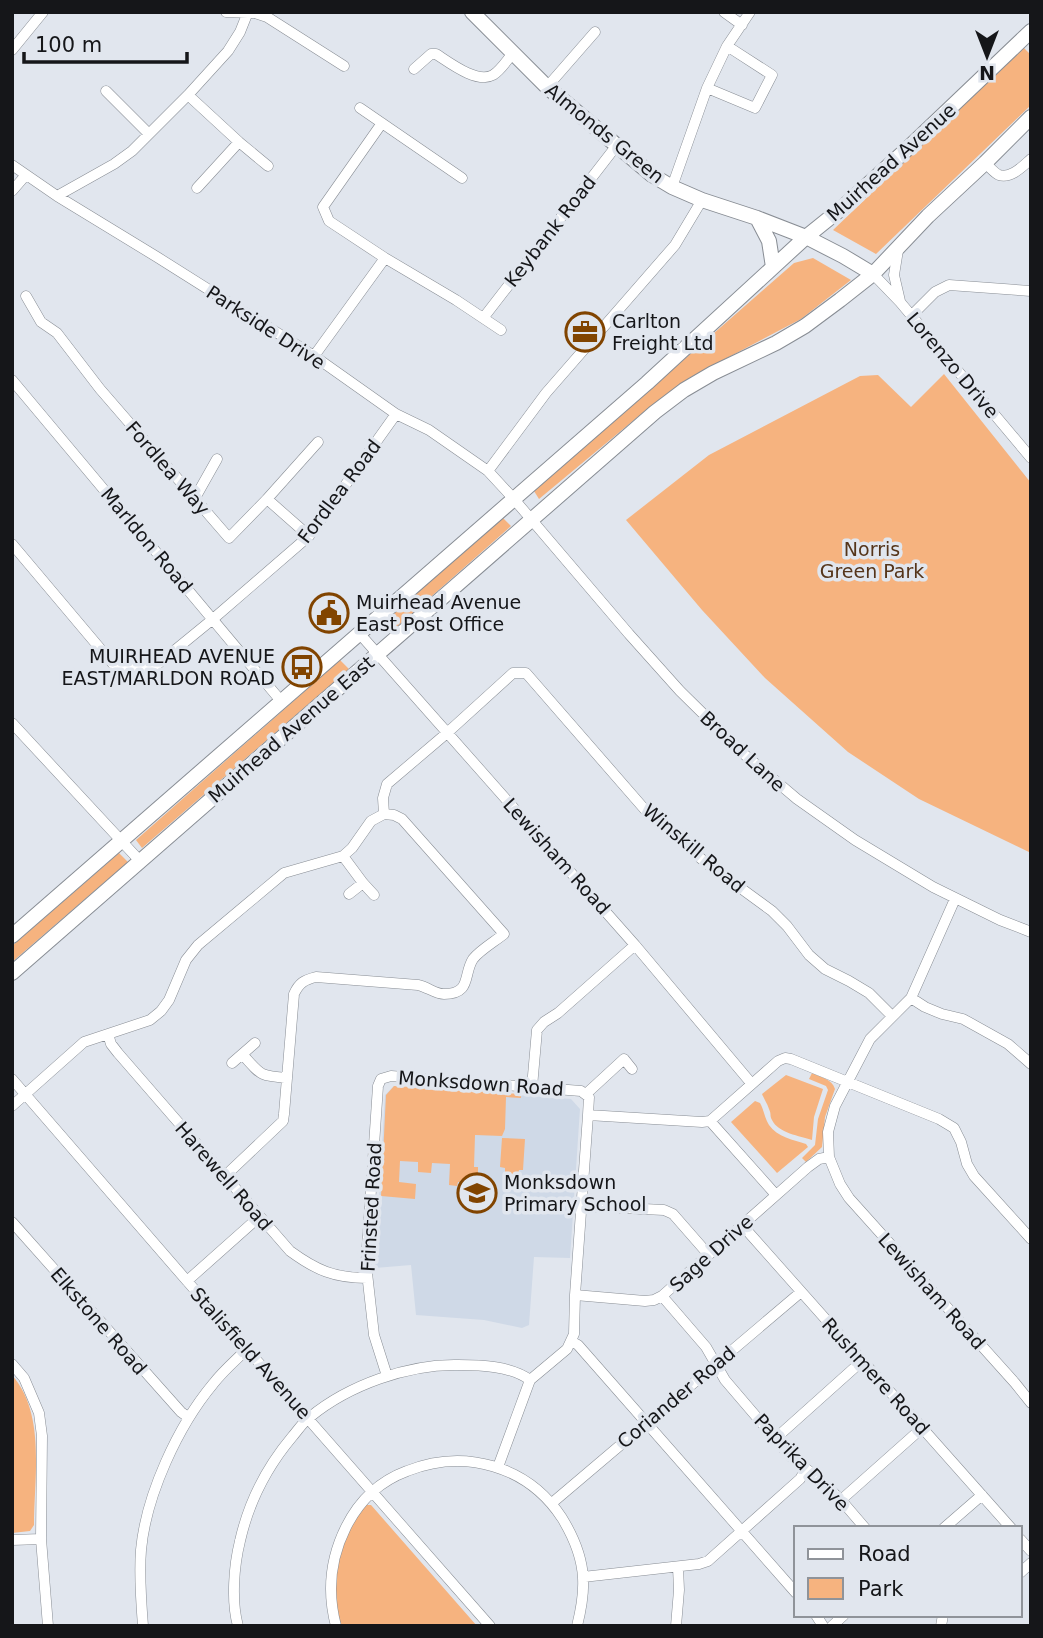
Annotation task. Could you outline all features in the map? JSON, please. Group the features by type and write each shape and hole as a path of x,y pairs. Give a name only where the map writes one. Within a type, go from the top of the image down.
{"street":[{"path":"12,50 43,12"},
{"path":"226,12 248,12 267,17 344,66"},
{"path":"57,196 114,164 131,151 228,51 248,12"},
{"name":"Almonds Green","path":"472,12 547,87 652,175 702,200 806,237 873,274"},
{"path":"724,12 742,25"},
{"path":"672,187 706,88 727,46 750,12"},
{"path":"547,87 595,32"},
{"name":"Muirhead Avenue","path":"748,289 842,208 1029,37"},
{"path":"706,88 755,108 772,75 727,46"},
{"path":"414,69 431,54 436,54 472,75 486,78 497,72 513,53"},
{"path":"106,91 148,133"},
{"path":"188,94 268,166"},
{"path":"360,108 462,178"},
{"path":"873,274 900,243 1031,117"},
{"path":"382,123 323,207 329,220 501,330"},
{"path":"197,188 239,142"},
{"name":"Keybank Road","path":"484,317 617,145"},
{"path":"985,163 1000,175 1009,175 1031,159"},
{"name":"Parkside Drive","path":"12,165 25,176 314,356 396,414 429,430 488,471 513,498"},
{"path":"12,191 25,176"},
{"path":"488,471 546,393 675,245 702,200"},
{"path":"757,218 769,241 773,267"},
{"path":"900,243 894,275 900,302"},
{"path":"314,356 385,258"},
{"name":"Lorenzo Drive","path":"873,274 900,302 1031,458"},
{"name":"Muirhead Avenue East","path":"12,973 655,412 713,373 805,326 873,274"},
{"path":"911,316 935,292 949,285 1031,291"},
{"name":"Muirhead Avenue East","path":"12,936 647,383 748,289"},
{"name":"Fordlea Way","path":"26,296 41,322 57,333 100,388 229,538 318,442"},
{"name":"Marldon Road","path":"12,380 281,701"},
{"name":"Fordlea Road","path":"12,544 114,665 153,668 309,536 396,414"},
{"path":"195,498 217,459"},
{"name":"Broad Lane","path":"513,498 671,682 745,755 796,799 855,840 933,887 1031,932"},
{"path":"267,499 309,536"},
{"name":"Lewisham Road","path":"359,633 635,945 751,1083"},
{"name":"Winskill Road","path":"384,814 383,798 387,784 513,673 526,673 647,812 705,862 772,911 788,926 809,955 825,969 869,993 892,1016"},
{"path":"12,723 140,861"},
{"path":"12,1106 84,1042 150,1020 161,1011 169,1000 186,960 198,945 284,873 343,856 371,821 384,814 394,815 402,819 504,934 474,958 467,982 455,993 439,994 426,986 418,985 316,977 304,980 294,994 282,1121 225,1176"},
{"path":"343,856 374,895"},
{"path":"349,894 363,883"},
{"path":"955,899 911,998 933,1010 963,1019 1008,1044 1031,1064"},
{"path":"532,1087 537,1030 635,945"},
{"name":"Lewisham Road","path":"911,998 870,1039 847,1082 830,1122 829,1157 839,1184 849,1198 1031,1403"},
{"name":"Harewell Road","path":"108,1034 118,1053 290,1251 311,1266 332,1275 367,1278"},
{"path":"232,1063 255,1044"},
{"path":"243,1055 265,1076 287,1078"},
{"path":"498,1467 530,1380 566,1349 574,1334 589,1097 584,1092 624,1059 632,1069"},
{"path":"588,1115 710,1121 778,1061 791,1059 939,1119 954,1128 974,1176 1031,1239"},
{"name":"Monksdown Road","path":"381,1079 390,1076 584,1092"},
{"name":"Stalisfield Avenue","path":"12,1079 490,1626"},
{"name":"Frinsted Road","path":"381,1079 378,1086 366,1242 374,1335 387,1376"},
{"path":"710,1121 776,1195"},
{"name":"Sage Drive","path":"575,1295 645,1301 662,1296 819,1159 829,1157"},
{"path":"582,1206 664,1210 673,1214 708,1254"},
{"path":"187,1281 259,1217"},
{"name":"Elkstone Road","path":"12,1222 188,1418"},
{"name":"Rushmere Road","path":"742,1225 1008,1526"},
{"name":"Coriander Road","path":"552,1503 801,1292"},
{"name":"Paprika Drive","path":"662,1296 706,1347 725,1380 790,1455 841,1500 862,1526"},
{"path":"571,1342 578,1345 794,1591"},
{"path":"143,1626 141,1549 150,1507 162,1472 188,1418 214,1383 247,1349"},
{"path":"776,1438 862,1361"},
{"path":"12,1364 24,1378 39,1413 42,1445 41,1539 48,1626"},
{"path":"238,1626 236,1557 244,1524 257,1488 278,1454 309,1418 358,1388 406,1370 428,1366 466,1365 503,1369 523,1374 530,1380"},
{"path":"841,1500 922,1428"},
{"path":"336,1626 330,1591 334,1556 340,1539 359,1506 373,1491 398,1475 417,1467 456,1460 498,1467 528,1483 552,1503 575,1543 583,1577 583,1597 577,1626"},
{"path":"583,1577 678,1567 708,1561 800,1479 806,1469"},
{"path":"946,1526 982,1495"},
{"path":"12,1540 41,1539"},
{"path":"676,1626 678,1567"}],"shaded area":[{"name":"Monksdown Primary School","path":"394,1086 571,1099 580,1109 570,1258 534,1257 529,1325 522,1328 484,1320 416,1315 411,1265 375,1268 385,1095"}],"green space":[{"path":"1024,48 1031,55 1031,105 876,254 833,230"},
{"path":"813,258 851,280 801,319 689,378 539,499 534,491 794,263"},
{"name":"Norris Green Park","path":"944,374 1031,483 1031,853 919,799 848,752 765,678 702,610 626,520 709,455 860,376 878,375 911,407"},
{"path":"503,518 511,526 390,633 381,624"},
{"path":"340,660 349,669 142,848 136,840"},
{"path":"119,853 128,862 12,962 12,946"},
{"path":"812,1073 829,1081 835,1089 825,1117 822,1147 806,1162 802,1158 815,1145 818,1119 828,1090 826,1086 809,1079"},
{"path":"786,1075 823,1089 814,1117 812,1140 784,1131 771,1118 762,1094"},
{"path":"394,1086 521,1094 521,1098 506,1097 505,1129 502,1136 475,1135 474,1167 478,1167 481,1182 458,1182 457,1186 449,1185 450,1164 432,1163 431,1173 418,1172 418,1162 400,1161 399,1182 416,1184 415,1199 381,1196 386,1095"},
{"path":"755,1101 760,1103 772,1129 808,1147 777,1173 731,1122"},
{"path":"502,1138 525,1139 523,1170 519,1170 518,1177 505,1177 505,1168 500,1167"},
{"path":"12,1375 30,1408 36,1467 34,1525 30,1531 12,1533"},
{"path":"366,1505 371,1505 477,1626 341,1626 335,1594 338,1562 349,1532"}],"place":[{"name":"Carlton Freight Ltd","path":"585,332"},
{"name":"Muirhead Avenue East Post Office","path":"329,613"},
{"name":"MUIRHEAD AVENUE EAST/MARLDON ROAD","path":"302,667"},
{"name":"Monksdown Primary School","path":"477,1193"}]}
